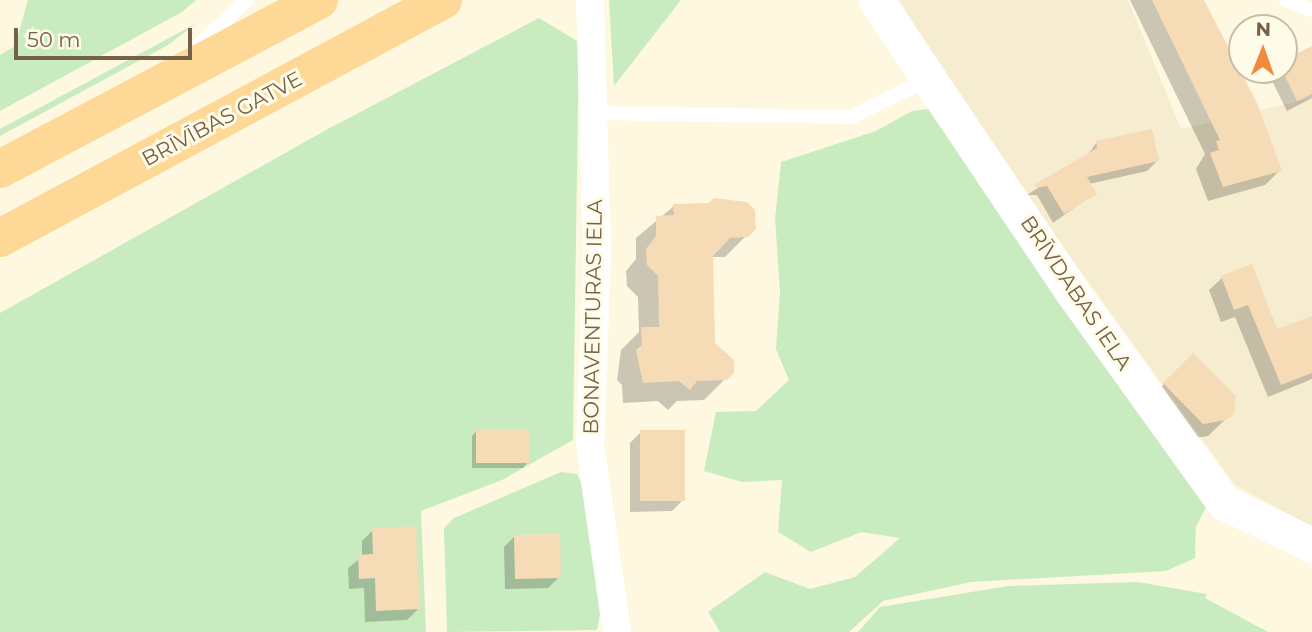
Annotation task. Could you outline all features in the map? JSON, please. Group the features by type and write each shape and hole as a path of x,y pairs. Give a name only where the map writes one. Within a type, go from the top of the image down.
{"highway":[{"path":"0,169 319,0"},
{"name":"BRĪVĪBAS GATVE","path":"0,238 443,0"}],"street":[{"name":"BONAVENTURAS IELA","path":"590,0 597,255 590,444 618,632"},
{"name":"BRĪVDABAS IELA","path":"876,0 1073,293 1223,502 1312,545"}],"lane":[{"path":"150,90 247,0"},
{"path":"1286,0 1312,10"},
{"path":"595,113 851,117 930,78"}],"shaded area":[{"path":"899,0 1128,0 1181,129 1312,98 1312,527 1235,485 1006,168"}],"green space":[{"path":"28,0 196,0 182,12 0,111 0,55 15,46"},
{"path":"609,0 681,0 614,86"},
{"path":"539,18 579,42 573,440 502,480 421,511 426,632 0,632 0,313 326,130"},
{"path":"197,23 168,45 0,136 0,129"},
{"path":"939,108 1208,503 1196,527 1195,558 1166,571 971,582 883,601 849,632 720,632 708,612 765,572 810,589 855,577 900,538 861,532 811,552 778,532 782,480 742,482 704,471 716,412 756,411 789,380 776,349 780,292 775,218 781,162 876,131 912,111"},
{"path":"561,472 577,474 581,483 600,614 597,630 447,632 444,528 454,518","holes":["560,534 515,578 515,535"]},
{"path":"1138,582 1207,594 1205,598 1268,632 858,632 880,607 1008,586"}],"building":[{"path":"1152,0 1204,0 1228,47 1228,84 1247,84 1282,171 1223,187 1210,153 1219,150 1216,141 1220,140"},
{"path":"1312,46 1312,94 1297,101 1289,84 1298,84 1298,53"},
{"path":"1152,129 1159,161 1087,177 1097,194 1064,214 1047,186 1036,188 1034,185 1097,148 1096,141"},
{"path":"714,198 747,202 755,210 756,229 748,237 730,238 713,256 715,343 734,360 734,373 727,380 697,381 690,390 679,381 643,383 636,350 642,345 641,327 659,327 658,276 647,265 646,249 656,236 656,216 674,215 673,204 709,203"},
{"path":"1252,264 1277,329 1312,316 1312,373 1281,385 1248,305 1234,310 1221,276"},
{"path":"1193,353 1236,396 1234,414 1226,420 1203,424 1163,383"},
{"path":"476,429 530,429 530,463 476,463"},
{"path":"640,430 685,430 685,501 640,501"},
{"path":"416,526 420,609 376,611 375,578 359,579 358,555 373,554 372,528"},
{"path":"560,534 561,578 515,579 514,535"}]}
